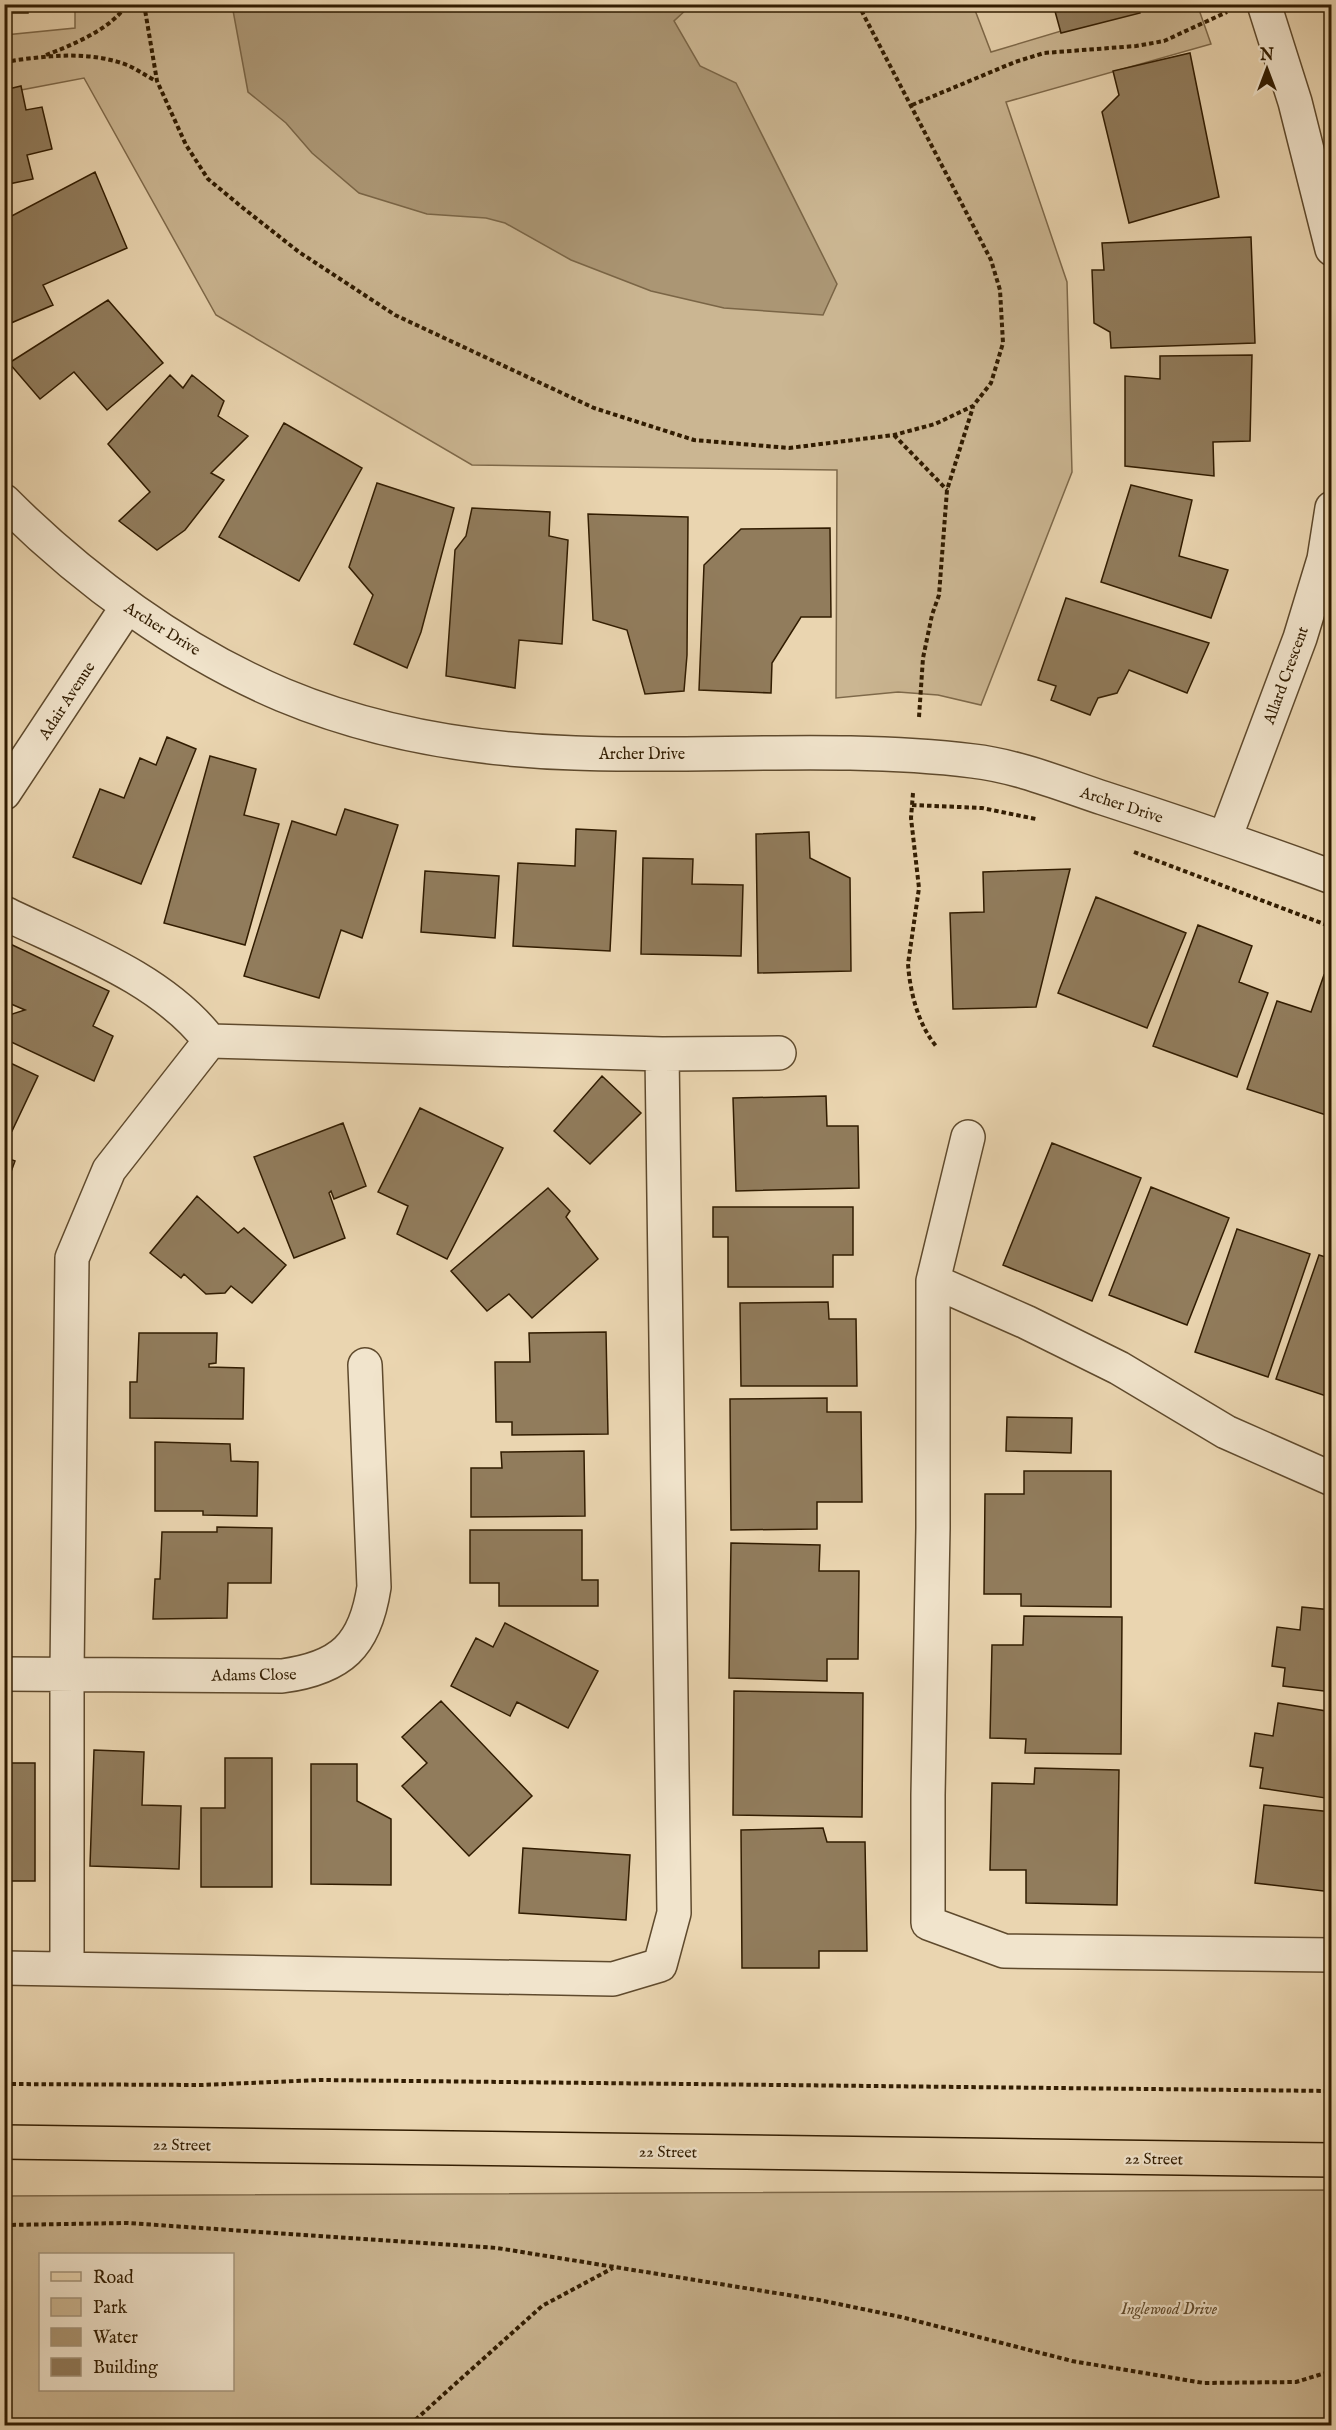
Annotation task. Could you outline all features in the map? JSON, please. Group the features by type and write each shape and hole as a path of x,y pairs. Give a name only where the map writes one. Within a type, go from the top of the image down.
{"main road":[{"name":"22 Street","path":"4,2142 1332,2160"}],"street":[{"path":"1250,7 1295,102 1332,249"},
{"name":"Archer Drive","path":"4,501 38,535 127,607 214,660 283,695 348,717 412,734 491,748 576,753 842,753 976,761 1032,774 1225,838 1332,877"},
{"name":"Allard Crescent","path":"1225,838 1328,561 1332,508"},
{"name":"Adair Avenue","path":"4,793 127,607"},
{"path":"4,913 140,980 194,1020 210,1041"},
{"path":"210,1041 662,1054 779,1053"},
{"path":"67,1968 67,1675 72,1258 110,1170 210,1041"},
{"path":"4,1968 613,1979 660,1965 674,1913 662,1054"},
{"path":"968,1137 933,1281 933,1528 928,1923 1004,1951 1332,1955"},
{"path":"933,1281 1037,1327 1119,1368 1226,1432 1332,1479"},
{"name":"Adams Close","path":"4,1674 282,1676 308,1673 330,1663 348,1651 363,1632 370,1613 374,1587 365,1365"}],"path":[{"path":"43,56 75,43 99,29 127,4"},
{"path":"144,4 157,81 186,146 208,179 299,252 394,315 594,408 694,440 789,448 894,435 935,424 973,406"},
{"path":"858,4 868,28 912,105 991,260 1000,290 1003,343 991,383 973,406 947,490 939,595 922,658 920,703"},
{"path":"912,105 1015,62 1044,53 1136,46 1164,41 1212,17 1250,7"},
{"path":"4,62 43,56 94,57 127,65 157,81"},
{"path":"894,435 947,490"},
{"path":"936,1046 926,1034 908,975 920,888 912,840 912,805 982,808 1038,820"},
{"path":"1126,849 1332,927"},
{"path":"4,2084 202,2085 320,2080 1332,2091"},
{"path":"4,2225 127,2223 497,2248 819,2300 901,2317 1072,2361 1204,2383 1296,2382 1332,2371"},
{"path":"402,2426 414,2421 542,2306 613,2268"}],"green space":[{"path":"75,4 973,5 991,52 1148,5 1197,4 1211,44 1006,102 1067,282 1072,472 981,705 938,695 898,692 836,698 837,470 472,465 216,315 84,78 5,93 5,35 75,28"},
{"name":"Inglewood Drive","path":"1331,2190 1331,2425 5,2425 5,2196"}],"water":[{"path":"232,5 688,5 688,8 674,21 700,66 736,83 837,284 823,315 724,308 651,291 571,260 505,223 486,218 427,214 359,193 312,153 286,123 248,92"}],"building":[{"path":"4,4 28,4 28,13 4,13"},
{"path":"1053,4 1138,4 1140,13 1061,33"},
{"path":"1190,53 1219,197 1129,223 1102,112 1119,95 1113,71"},
{"path":"21,86 26,110 42,107 52,149 27,155 33,179 4,185 4,90"},
{"path":"95,172 127,248 43,285 53,305 4,326 4,220"},
{"path":"1251,237 1255,343 1111,348 1110,332 1094,323 1092,270 1104,270 1102,243"},
{"path":"108,300 163,363 107,410 74,372 40,399 9,363"},
{"path":"1252,355 1250,441 1213,442 1214,476 1125,466 1125,376 1160,379 1160,356"},
{"path":"170,375 183,388 192,375 224,401 218,416 248,436 211,473 224,480 185,530 157,550 119,521 150,492 108,444"},
{"path":"284,423 362,468 299,581 219,537"},
{"path":"377,483 454,508 421,632 407,668 354,644 373,595 349,567"},
{"path":"1131,485 1192,500 1179,556 1228,570 1211,618 1101,582"},
{"path":"472,508 550,512 549,536 568,540 562,644 519,640 515,688 446,676 455,550 466,536"},
{"path":"588,514 688,517 687,655 684,691 645,694 627,630 593,620"},
{"path":"830,528 831,617 801,617 772,663 771,693 699,690 704,565 741,529"},
{"path":"1066,598 1209,643 1187,693 1129,670 1117,693 1098,698 1090,715 1051,700 1056,686 1038,680"},
{"path":"167,737 196,749 141,884 73,857 100,789 124,798 140,758 156,765"},
{"path":"210,756 256,769 244,815 279,824 245,945 164,923"},
{"path":"345,809 398,825 362,938 341,930 319,998 244,976 292,821 336,835"},
{"path":"576,829 616,831 610,951 513,946 518,863 575,866"},
{"path":"809,832 810,858 850,878 851,971 758,973 756,834"},
{"path":"643,858 693,859 692,884 743,885 741,956 641,954"},
{"path":"1070,869 1036,1007 953,1009 950,913 984,912 983,872"},
{"path":"425,871 499,876 495,938 421,932"},
{"path":"1096,897 1186,933 1147,1028 1058,993"},
{"path":"1198,925 1252,946 1239,982 1268,993 1237,1077 1153,1046"},
{"path":"4,941 109,991 93,1026 113,1036 94,1081 9,1041 4,1030 9,1015 25,1010 4,1001"},
{"path":"1324,975 1332,977 1332,1117 1247,1089 1277,1001 1311,1012"},
{"path":"4,1060 38,1076 12,1131 4,1128"},
{"path":"602,1076 641,1113 590,1164 554,1131"},
{"path":"826,1096 827,1126 858,1126 859,1188 736,1191 733,1098"},
{"path":"420,1108 503,1148 447,1259 397,1234 408,1206 378,1192"},
{"path":"343,1123 366,1186 334,1199 331,1191 329,1193 345,1238 294,1258 254,1157"},
{"path":"1052,1143 1141,1178 1092,1301 1003,1265"},
{"path":"4,1157 15,1161 4,1191"},
{"path":"1151,1187 1229,1218 1187,1325 1109,1295"},
{"path":"548,1188 570,1211 566,1217 598,1259 532,1318 509,1294 487,1311 451,1271"},
{"path":"197,1196 238,1233 244,1228 286,1265 252,1303 231,1286 225,1293 206,1294 184,1274 181,1278 150,1253"},
{"path":"713,1207 853,1207 853,1255 833,1255 833,1287 728,1287 728,1237 713,1237"},
{"path":"1237,1229 1310,1254 1268,1377 1195,1352"},
{"path":"1319,1255 1332,1259 1332,1398 1276,1379"},
{"path":"828,1302 829,1319 856,1319 857,1386 741,1386 740,1303"},
{"path":"606,1332 608,1434 512,1435 512,1422 496,1422 495,1362 530,1362 529,1333"},
{"path":"139,1333 217,1333 216,1363 209,1364 209,1367 244,1368 243,1419 130,1418 130,1382 137,1382"},
{"path":"827,1398 827,1412 861,1412 862,1502 817,1502 817,1529 731,1530 730,1399"},
{"path":"1007,1417 1072,1418 1071,1453 1006,1451"},
{"path":"155,1442 230,1444 231,1461 258,1462 257,1516 203,1515 203,1511 155,1511"},
{"path":"584,1451 585,1516 471,1517 471,1468 502,1468 501,1452"},
{"path":"1024,1471 1111,1471 1111,1607 1021,1606 1021,1594 984,1594 985,1494 1024,1494"},
{"path":"217,1527 272,1528 271,1583 228,1583 227,1618 153,1619 155,1579 160,1579 162,1532 217,1532"},
{"path":"470,1530 582,1530 582,1580 598,1580 598,1606 499,1606 499,1583 470,1583"},
{"path":"731,1543 820,1545 819,1571 859,1571 858,1659 827,1659 827,1681 729,1678"},
{"path":"1302,1607 1332,1610 1332,1692 1283,1686 1285,1668 1272,1666 1277,1627 1300,1630"},
{"path":"1024,1616 1122,1617 1121,1754 1025,1753 1026,1739 990,1738 992,1645 1023,1645"},
{"path":"505,1623 598,1671 568,1728 517,1702 510,1716 451,1686 476,1638 493,1647"},
{"path":"734,1691 863,1693 862,1817 733,1815"},
{"path":"441,1701 532,1796 469,1856 402,1786 427,1763 402,1737"},
{"path":"1278,1703 1332,1712 1332,1799 1260,1788 1263,1768 1250,1766 1255,1733 1273,1736"},
{"path":"94,1750 144,1752 142,1805 181,1806 179,1869 90,1866"},
{"path":"225,1758 272,1758 272,1887 201,1887 201,1808 225,1808"},
{"path":"4,1763 35,1763 35,1881 4,1881"},
{"path":"311,1764 357,1764 357,1801 391,1819 391,1885 311,1884"},
{"path":"1035,1768 1119,1770 1117,1905 1026,1903 1026,1870 990,1870 992,1783 1034,1784"},
{"path":"1264,1805 1332,1812 1332,1892 1255,1883"},
{"path":"823,1828 827,1842 865,1842 867,1951 819,1951 819,1968 742,1968 741,1830"},
{"path":"523,1848 630,1855 626,1920 519,1913"}]}
